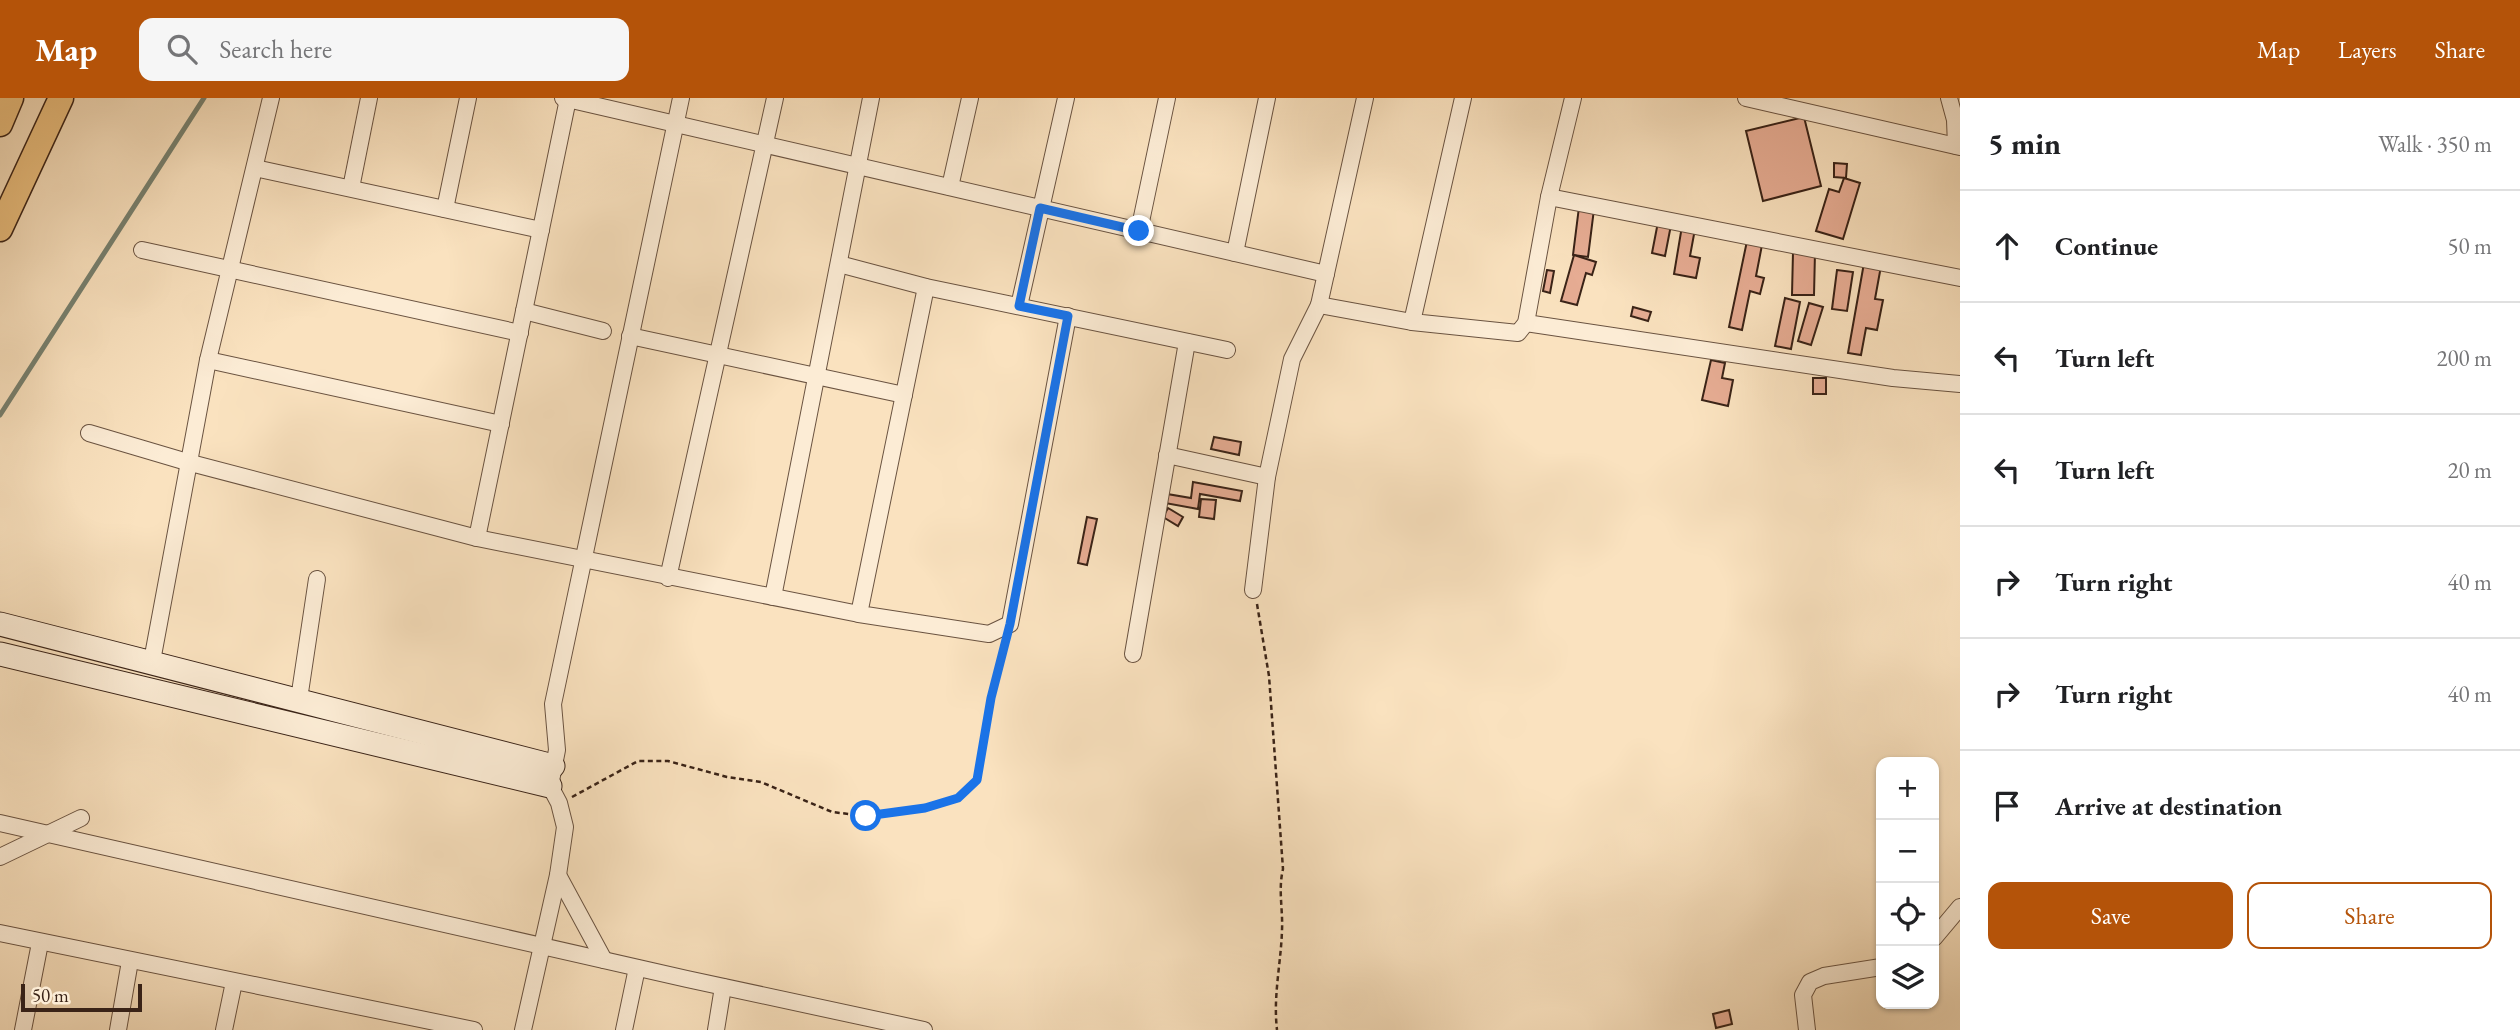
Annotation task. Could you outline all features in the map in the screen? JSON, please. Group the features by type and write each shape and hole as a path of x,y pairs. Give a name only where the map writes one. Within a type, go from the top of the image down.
{"main road":[{"path":"0,124 11,98"},
{"path":"0,229 61,98"}],"street":[{"path":"152,661 208,360 271,98"},
{"path":"351,188 369,98"},
{"path":"445,209 468,98"},
{"path":"523,1030 558,875 565,827 554,785 557,750 553,704 681,98"},
{"path":"668,578 775,98"},
{"path":"773,597 871,98"},
{"path":"950,187 970,98"},
{"path":"1019,306 1066,98"},
{"path":"1139,231 1167,98"},
{"path":"1235,253 1267,98"},
{"path":"1253,590 1266,477 1292,359 1318,305 1365,98"},
{"path":"1412,322 1463,98"},
{"path":"1318,305 1412,322 1518,333 1526,323 1549,197 1573,98"},
{"path":"1746,98 1958,147 1949,98"},
{"path":"477,538 566,99 1326,274"},
{"path":"254,167 541,230"},
{"path":"1549,197 1960,278"},
{"path":"142,250 520,333"},
{"path":"839,264 926,287 1227,350"},
{"path":"859,614 926,287"},
{"path":"524,311 603,331"},
{"path":"89,433 187,462 477,538 859,614 989,634 1010,624 1068,316"},
{"path":"1526,323 1893,378 1960,384"},
{"path":"630,335 904,395"},
{"path":"1133,654 1186,342"},
{"path":"208,360 500,424"},
{"path":"1167,455 1266,477"},
{"path":"299,699 317,579"},
{"path":"0,624 299,699 554,785"},
{"path":"0,654 554,785"},
{"path":"0,858 81,818"},
{"path":"0,823 723,988 924,1030"},
{"path":"558,875 604,960"},
{"path":"1939,932 1960,907"},
{"path":"0,933 474,1030"},
{"path":"23,1030 40,943"},
{"path":"118,1030 130,961"},
{"path":"624,1030 637,968"},
{"path":"1807,1030 1803,995 1810,982 1824,976 1876,968"},
{"path":"223,1030 234,982"},
{"path":"716,1030 723,988"}],"path":[{"path":"1253,590 1269,676 1283,869 1280,883 1282,934 1274,1005 1277,1030"},
{"path":"554,785 638,761 668,761 727,777 761,782 832,812 866,816 925,808 958,798 977,780 991,698 1010,624"}],"building":[{"path":"1804,117 1821,186 1763,201 1746,131"},
{"path":"1834,163 1847,164 1846,178 1834,177"},
{"path":"1844,178 1860,183 1843,239 1816,231 1829,189 1839,192"},
{"path":"1579,207 1594,209 1588,257 1573,255"},
{"path":"1658,222 1671,225 1665,256 1652,253"},
{"path":"1682,226 1695,229 1690,256 1700,258 1696,278 1674,274"},
{"path":"1747,241 1762,245 1756,276 1764,278 1760,294 1750,291 1742,330 1729,327"},
{"path":"1793,252 1815,252 1814,295 1792,295"},
{"path":"1574,255 1596,262 1592,275 1586,273 1577,305 1561,301"},
{"path":"1864,263 1881,266 1875,299 1883,300 1877,330 1866,328 1861,355 1848,353"},
{"path":"1547,270 1554,271 1550,293 1543,291"},
{"path":"1837,270 1853,272 1847,311 1832,309"},
{"path":"1785,298 1800,302 1791,349 1775,346"},
{"path":"1809,303 1823,307 1811,345 1798,341"},
{"path":"1633,307 1651,312 1648,321 1631,316"},
{"path":"1711,360 1725,363 1722,378 1733,380 1728,406 1702,400"},
{"path":"1813,378 1826,378 1826,394 1813,394"},
{"path":"1214,437 1241,442 1239,455 1211,449"},
{"path":"1193,482 1242,491 1240,501 1200,494 1198,509 1165,503 1167,494 1191,498"},
{"path":"1201,499 1216,500 1214,519 1199,517"},
{"path":"1168,508 1183,517 1178,526 1163,517"},
{"path":"1087,517 1097,519 1087,565 1078,563"},
{"path":"1729,1010 1732,1024 1716,1028 1713,1014"}],"waterway":[{"path":"0,415 204,98"}],"route":[{"path":"866,816 925,808 958,798 977,780 991,698 1010,624 1068,316 1019,306 1040,208 1139,231"}]}
